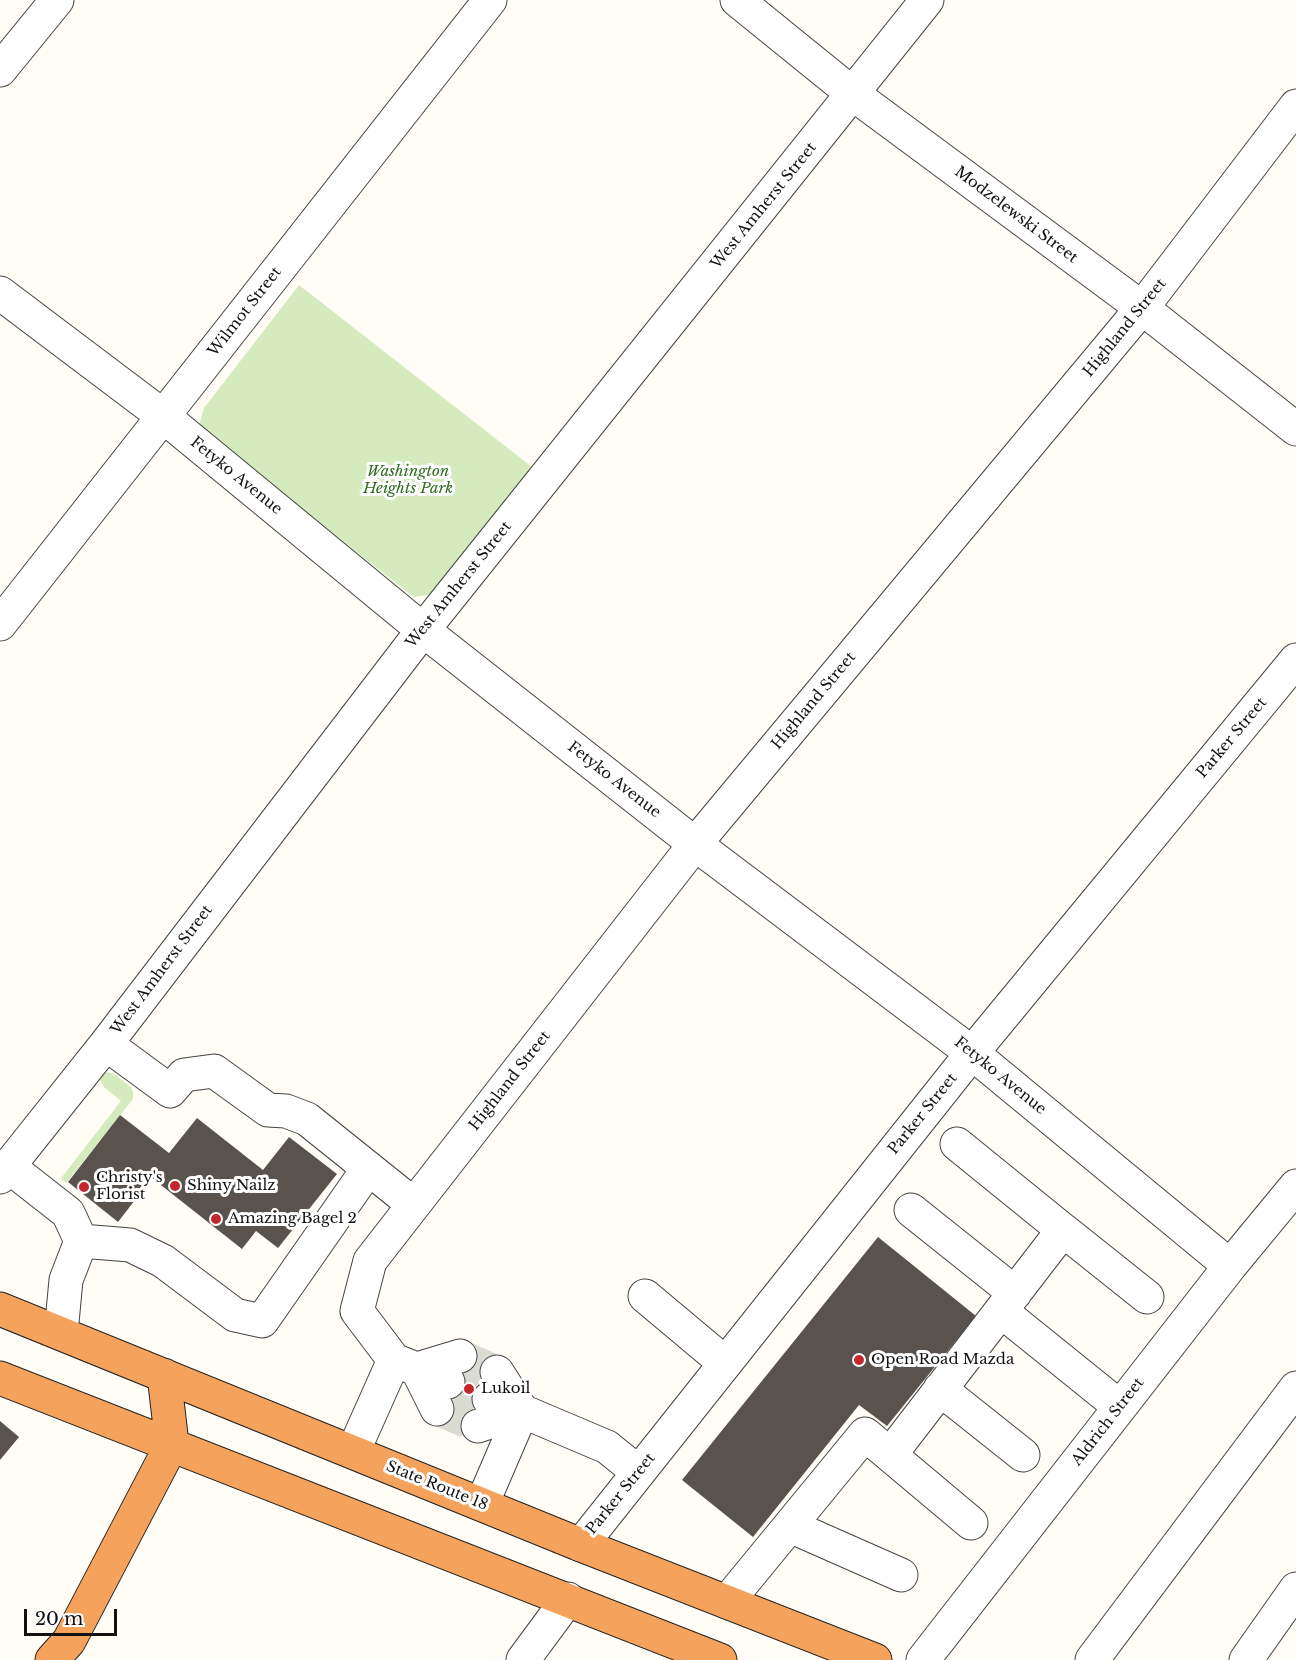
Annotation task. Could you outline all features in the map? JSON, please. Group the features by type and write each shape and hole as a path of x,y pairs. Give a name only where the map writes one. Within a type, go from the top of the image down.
{"highway":[{"name":"State Route 18","path":"0,1309 581,1545 874,1660"},
{"path":"52,1660 69,1641 172,1444 164,1375"},
{"path":"0,1378 568,1599 701,1656"}],"street":[{"path":"0,70 57,0"},
{"name":"Wilmot Street","path":"0,624 490,0"},
{"name":"Modzelewski Street","path":"737,0 854,94 1142,308 1296,429"},
{"name":"West Amherst Street","path":"4,1171 105,1044 423,630 927,0"},
{"name":"Highland Street","path":"406,1364 357,1311 370,1261 695,844 1142,308 1296,106"},
{"name":"Fetyko Avenue","path":"0,293 163,416 423,630 695,844 972,1053 1230,1266"},
{"name":"Parker Street","path":"581,1545 972,1053 1296,660"},
{"path":"105,1044 170,1091 184,1075 214,1071 268,1110 286,1111 307,1119 413,1204"},
{"path":"957,1144 1147,1297"},
{"path":"81,1241 130,1245 163,1261 235,1315 262,1321 368,1169"},
{"path":"4,1171 68,1213 81,1241 66,1280 61,1333"},
{"name":"Aldrich Street","path":"923,1660 1230,1266 1296,1186"},
{"path":"911,1210 1120,1407"},
{"path":"890,1455 1063,1230"},
{"path":"645,1296 725,1363"},
{"path":"406,1364 448,1382 406,1364"},
{"path":"353,1452 406,1364"},
{"path":"1092,1660 1296,1388"},
{"path":"940,1389 1023,1455"},
{"path":"522,1411 488,1399 607,1447 638,1472"},
{"path":"482,1504 522,1411"},
{"path":"727,1602 865,1434 971,1523"},
{"path":"790,1526 901,1575"},
{"path":"1246,1660 1296,1588"},
{"path":"523,1660 568,1599"}],"green space":[{"name":"Washington Heights Park","path":"299,285 532,467 434,594 414,597 198,428 204,408"},
{"path":"107,1072 114,1074 131,1087 133,1099 66,1183 61,1179 62,1177 121,1101 101,1082 100,1078"}],"building":[{"path":"120,1115 169,1153 197,1118 263,1170 289,1137 337,1174 278,1248 256,1231 242,1249 152,1178 118,1222 68,1182"},
{"name":"Open Road Mazda","path":"878,1237 976,1316 887,1426 859,1405 753,1537 682,1480"},
{"path":"0,1421 19,1437 0,1460"}],"tunnel":[{"path":"460,1356 497,1372"},
{"path":"448,1382 489,1399"},
{"path":"437,1409 478,1426"}],"place":[{"name":"Shiny Nailz","path":"175,1186"},
{"name":"Christy's Florist","path":"84,1187"},
{"name":"Amazing Bagel 2","path":"216,1219"},
{"name":"Open Road Mazda","path":"859,1360"},
{"name":"Lukoil","path":"469,1389"}]}
